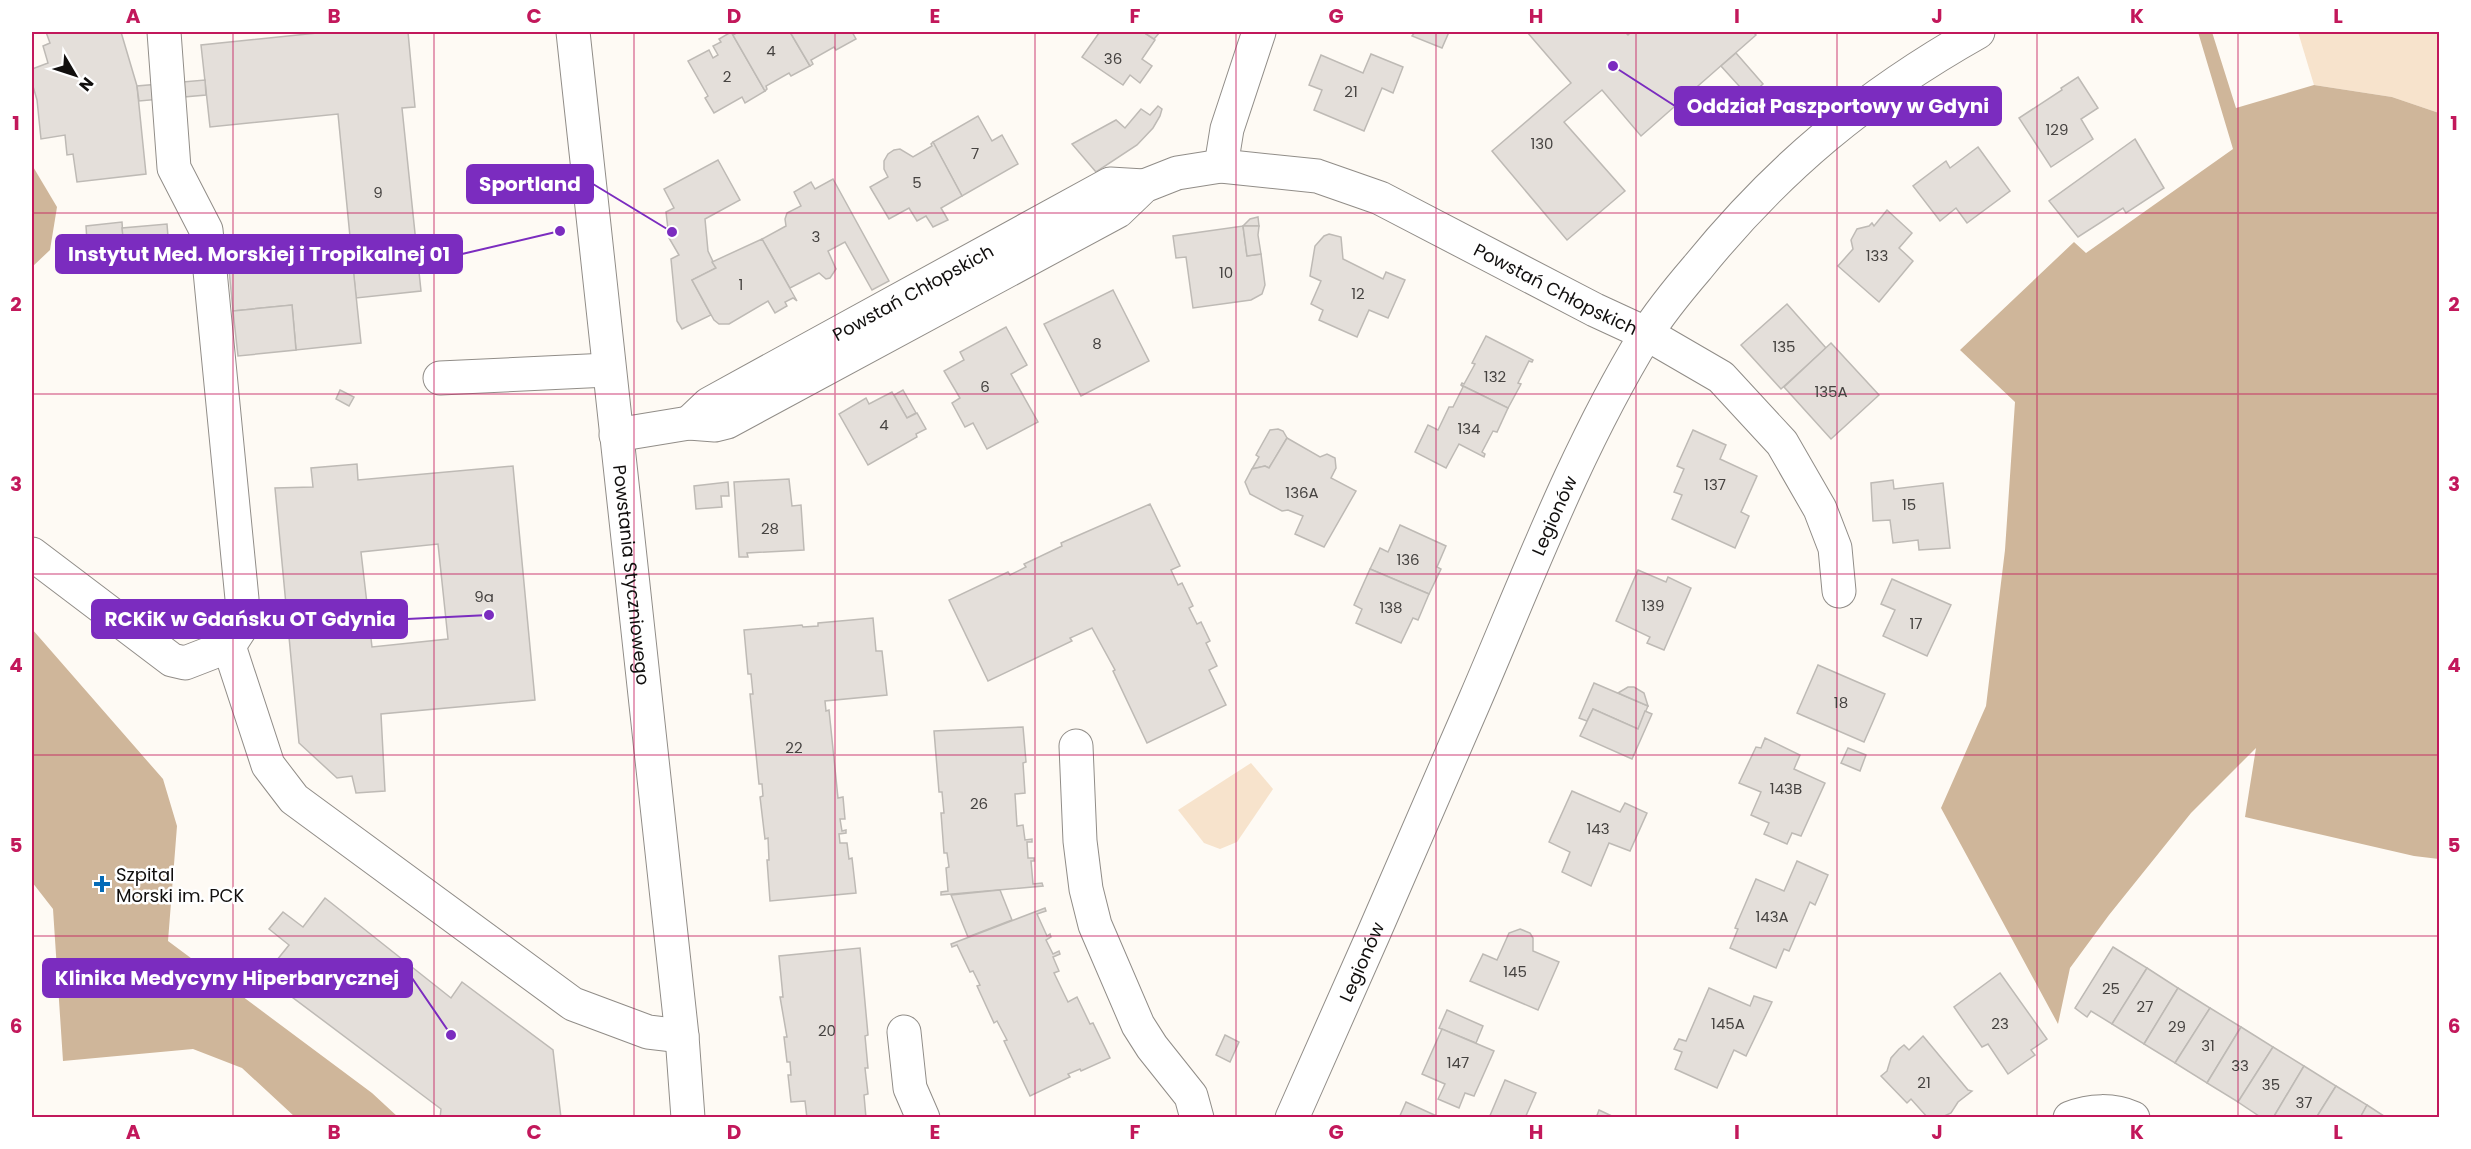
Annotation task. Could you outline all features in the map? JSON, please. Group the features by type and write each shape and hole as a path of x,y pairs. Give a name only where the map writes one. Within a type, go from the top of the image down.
{"street":[{"path":"32,554 172,660 185,663 229,646 242,626 242,599 206,230 174,168 164,32"},
{"name":"Powstania Styczniowego","path":"573,32 682,1036 688,1118"},
{"path":"1221,166 1227,129 1259,32"},
{"name":"Legionów","path":"1292,1118 1414,843 1583,447 1647,334 1726,232 1797,159 1867,101 1931,58 1978,32"},
{"name":"Powstań Chłopskich","path":"616,435 689,423 715,425 727,422 1118,211 1144,186 1177,174 1221,166 1317,176 1380,198 1595,310 1647,334 1721,377 1782,443 1820,508 1835,548 1839,591"},
{"path":"441,378 608,370"},
{"path":"229,646 268,765 294,799 573,1004 648,1032 682,1036"},
{"path":"1076,746 1080,841 1086,889 1095,926 1138,1024 1152,1047 1191,1096 1197,1118"},
{"path":"904,1032 910,1088 923,1118"},
{"path":"2070,1118 2083,1113 2118,1112 2133,1118"}],"shaded area":[{"path":"2198,32 2212,32 2236,108 2314,85 2392,97 2439,113 2439,859 2414,856 2245,817 2256,748 2191,813 2109,915 2070,968 2058,1024 1941,808 1986,706 2005,550 2015,402 1960,350 2074,242 2086,253 2233,149"},
{"path":"2298,32 2439,32 2439,113 2392,97 2314,85"},
{"path":"32,165 57,207 50,250 32,267"},
{"name":"Szpital Morski im. PCK","path":"32,629 163,779 177,826 168,941 372,1093 398,1117 295,1117 242,1068 193,1049 63,1061 53,909 32,882"},
{"path":"1251,763 1273,789 1237,842 1220,849 1204,843 1178,810"}],"building":[{"path":"46,32 121,32 137,86 146,174 77,182 73,154 67,155 65,135 41,139 32,69 48,63 43,46 50,43"},
{"path":"327,32 408,32 415,107 402,108 421,291 356,298 338,114 210,127 201,45"},
{"path":"731,32 765,91 745,103 742,97 714,113 705,98 708,96 688,61 709,50 713,58 718,55 713,46 721,42 719,39"},
{"path":"738,32 790,32 810,66 791,76 789,73 766,86 765,91 733,35"},
{"path":"790,32 852,32 856,39 836,50 834,47 811,60 813,64 810,66"},
{"path":"1097,32 1143,32 1155,40 1142,59 1152,66 1140,83 1130,75 1123,85 1082,57 1099,33"},
{"path":"1143,32 1160,32 1154,39"},
{"path":"1415,32 1449,32 1442,48 1412,36"},
{"path":"1527,32 1625,32 1628,35 1631,32 1753,32 1756,35 1641,136 1602,90 1564,122 1625,191 1567,240 1492,151 1571,83"},
{"path":"1736,53 1763,84 1749,97 1721,66"},
{"path":"1371,54 1403,67 1393,93 1382,88 1364,131 1314,110 1322,90 1309,85 1321,55 1363,73"},
{"path":"2078,77 2098,108 2081,119 2093,139 2051,167 2019,118"},
{"path":"205,80 206,95 139,101 137,86"},
{"path":"1158,106 1162,109 1153,128 1137,145 1096,172 1072,144 1116,120 1125,128 1141,109 1150,115"},
{"path":"978,116 992,141 1002,135 1018,164 962,196 933,142"},
{"path":"2135,139 2164,188 2126,213 2123,208 2078,237 2049,201"},
{"path":"933,142 962,196 941,208 948,220 933,227 926,216 917,221 909,208 889,219 870,187 888,177 884,169 884,161 888,154 900,149 913,157 932,146"},
{"path":"1978,147 2010,191 1967,223 1956,208 1940,221 1913,186 1946,161 1950,168"},
{"path":"718,160 740,200 705,219 708,251 716,268 692,280 711,315 682,329 677,321 671,259 679,255 669,238 666,212 674,208 664,189"},
{"path":"833,179 889,281 872,290 845,242 828,251 836,269 830,278 826,279 819,273 790,288 762,239 786,226 787,213 801,206 794,192 811,182 815,189"},
{"path":"1887,210 1912,233 1899,248 1913,261 1879,302 1838,266 1853,249 1851,240 1857,229 1872,223 1874,226"},
{"path":"1258,217 1259,226 1243,226 1250,219"},
{"path":"122,222 124,253 88,257 86,226"},
{"path":"167,224 170,262 126,265 122,228"},
{"path":"1243,226 1247,256 1261,254 1265,285 1262,294 1251,300 1193,308 1186,257 1176,258 1173,236"},
{"path":"1243,226 1259,226 1261,254 1247,256"},
{"path":"1329,234 1341,237 1343,259 1383,279 1386,272 1405,280 1388,318 1369,310 1357,337 1319,320 1323,310 1311,304 1321,281 1310,276 1315,246"},
{"path":"762,239 797,301 793,298 785,302 787,306 775,313 768,301 729,324 719,324 714,320 692,280 716,268 712,262"},
{"path":"352,257 361,343 296,350 292,305 233,311 229,270"},
{"path":"1113,290 1149,361 1081,396 1044,324"},
{"path":"1787,304 1826,348 1781,389 1741,345"},
{"path":"292,305 296,350 238,356 233,311"},
{"path":"1006,327 1027,365 1011,374 1038,422 987,449 973,423 965,427 952,403 960,398 944,371 964,360 960,352"},
{"path":"1486,336 1533,360 1529,361 1518,383 1521,384 1508,408 1461,385 1464,384 1475,364 1472,363"},
{"path":"1831,343 1879,395 1831,439 1784,387"},
{"path":"1461,385 1508,408 1497,432 1493,431 1482,452 1485,454 1484,457 1459,444 1446,468 1415,452 1428,425 1438,430 1449,407 1453,407 1463,387"},
{"path":"340,390 354,397 349,406 336,399"},
{"path":"903,390 916,413 907,418 894,395"},
{"path":"892,392 907,418 917,413 926,429 916,434 917,437 868,465 839,414 866,398 869,404"},
{"path":"1270,430 1283,431 1287,438 1269,468 1265,466 1252,469 1259,457 1256,455"},
{"path":"1693,430 1726,445 1720,459 1757,476 1741,512 1749,516 1735,548 1672,519 1682,495 1674,492 1684,469 1677,466"},
{"path":"1287,438 1320,457 1327,454 1335,458 1336,468 1331,478 1356,491 1324,547 1295,534 1303,516 1288,510 1282,511 1250,494 1245,482 1252,469 1265,466 1269,468"},
{"path":"357,464 358,480 513,466 535,700 381,714 385,791 356,793 352,776 337,778 299,743 275,488 313,487 311,468","holes":["438,544 448,639 372,647 361,552"]},
{"path":"789,479 792,506 801,505 804,550 747,553 748,557 739,557 734,482"},
{"path":"1893,480 1894,489 1943,483 1950,548 1919,550 1918,540 1893,543 1890,520 1873,521 1871,483"},
{"path":"728,482 729,496 721,496 722,507 696,509 694,486"},
{"path":"1150,504 1180,566 1171,570 1178,585 1182,583 1193,606 1189,608 1197,624 1201,622 1210,641 1206,643 1217,666 1209,670 1226,705 1147,743 1113,671 1115,670 1092,628 1070,638 1072,641 988,681 949,600 1008,572 1010,575 1026,567 1024,564 1062,546 1061,543"},
{"path":"1400,525 1446,546 1437,567 1441,569 1429,594 1370,569 1380,548 1388,552"},
{"path":"1370,569 1429,594 1418,620 1413,618 1401,643 1356,623 1362,609 1354,605"},
{"path":"1638,570 1666,582 1668,577 1691,588 1664,650 1647,643 1650,637 1616,621"},
{"path":"1892,579 1951,605 1927,656 1883,636 1895,610 1881,604"},
{"path":"873,618 876,651 882,651 887,695 825,701 826,711 829,710 838,798 843,797 845,819 840,819 842,831 846,830 846,833 839,834 840,843 847,843 849,859 852,858 856,893 770,901 768,838 765,839 760,797 763,796 762,784 759,784 750,694 753,694 751,674 748,674 744,630 802,625 803,627 818,626 818,623"},
{"path":"1818,665 1885,694 1864,742 1797,713"},
{"path":"1594,683 1648,706 1638,729 1593,709 1587,721 1579,718"},
{"path":"1628,687 1634,687 1644,693 1648,706 1618,693"},
{"path":"1593,709 1638,729 1645,711 1652,714 1632,759 1580,736"},
{"path":"1023,727 1026,762 1023,763 1025,793 1015,794 1017,826 1023,825 1025,840 1032,839 1032,842 1027,842 1028,858 1034,858 1034,861 1031,861 1033,884 1042,883 1043,886 941,895 941,892 948,891 946,868 949,867 947,853 944,853 941,813 944,813 942,792 939,792 934,731"},
{"path":"1765,738 1800,755 1794,769 1825,783 1801,836 1792,833 1787,844 1764,834 1769,823 1751,815 1761,792 1739,783 1756,747 1761,748"},
{"path":"1848,748 1866,755 1860,771 1841,763"},
{"path":"1572,791 1620,812 1625,803 1647,813 1630,851 1609,843 1591,886 1562,872 1570,852 1549,842"},
{"path":"1797,861 1828,875 1815,905 1810,902 1789,951 1784,949 1776,968 1730,948 1738,929 1735,928 1756,879 1784,891"},
{"path":"1000,890 1012,920 968,937 951,895"},
{"path":"325,898 451,998 462,982 553,1050 561,1118 440,1118 441,1109 264,976 289,945 269,929 283,912 303,927"},
{"path":"1045,908 1046,911 1037,914 1047,936 1050,934 1051,937 1046,940 1053,954 1059,951 1060,954 1053,957 1059,971 1054,973 1068,1002 1077,997 1110,1058 1081,1071 1080,1069 1068,1074 1070,1077 1030,1096 1004,1041 1007,1040 997,1021 994,1023 977,986 980,985 973,971 970,972 957,945 952,947 951,944"},
{"path":"1520,929 1530,933 1533,938 1533,951 1559,962 1538,1010 1470,981 1483,954 1497,960 1509,933"},
{"path":"2113,947 2147,968 2112,1024 2091,1011 2087,1017 2075,1008"},
{"path":"860,948 868,1035 865,1036 868,1068 865,1068 868,1094 864,1095 866,1118 807,1118 805,1101 791,1102 788,1075 791,1075 790,1062 787,1062 784,1037 787,1037 780,997 783,997 779,956"},
{"path":"2147,968 2178,988 2144,1044 2112,1024"},
{"path":"2000,973 2047,1039 2031,1050 2035,1055 2008,1074 1988,1044 1982,1047 1954,1007"},
{"path":"1709,988 1750,1006 1754,996 1772,1002 1746,1056 1734,1050 1717,1088 1675,1069 1682,1052 1674,1049 1679,1039 1686,1041"},
{"path":"2178,988 2210,1008 2175,1063 2144,1044"},
{"path":"2210,1008 2241,1027 2207,1083 2175,1063"},
{"path":"1447,1010 1483,1026 1476,1043 1439,1028"},
{"path":"2241,1027 2273,1047 2238,1102 2207,1083"},
{"path":"1442,1029 1494,1051 1474,1096 1465,1093 1459,1108 1438,1099 1445,1084 1422,1074"},
{"path":"1225,1035 1239,1042 1230,1062 1216,1055"},
{"path":"1923,1036 1968,1090 1972,1091 1958,1102 1951,1113 1940,1118 1928,1118 1911,1099 1907,1103 1881,1076 1887,1071 1891,1058 1899,1049 1904,1045 1909,1050"},
{"path":"2273,1047 2304,1066 2273,1118 2262,1118 2238,1102"},
{"path":"2304,1066 2336,1086 2316,1118 2273,1118"},
{"path":"1505,1080 1536,1093 1525,1118 1489,1118"},
{"path":"2336,1086 2367,1105 2360,1118 2316,1118"},
{"path":"1406,1102 1441,1118 1399,1118"},
{"path":"2367,1105 2387,1118 2360,1118"},
{"path":"1599,1110 1616,1118 1596,1118"}],"place":[{"name":"Oddział Paszportowy w Gdyni","path":"1613,66"},
{"name":"Instytut Med. Morskiej i Tropikalnej 01","path":"560,231"},
{"name":"Sportland","path":"672,232"},
{"name":"RCKiK w Gdańsku OT Gdynia","path":"489,615"},
{"name":"Szpital Morski im. PCK","path":"102,884"},
{"name":"Klinika Medycyny Hiperbarycznej","path":"451,1035"}]}
